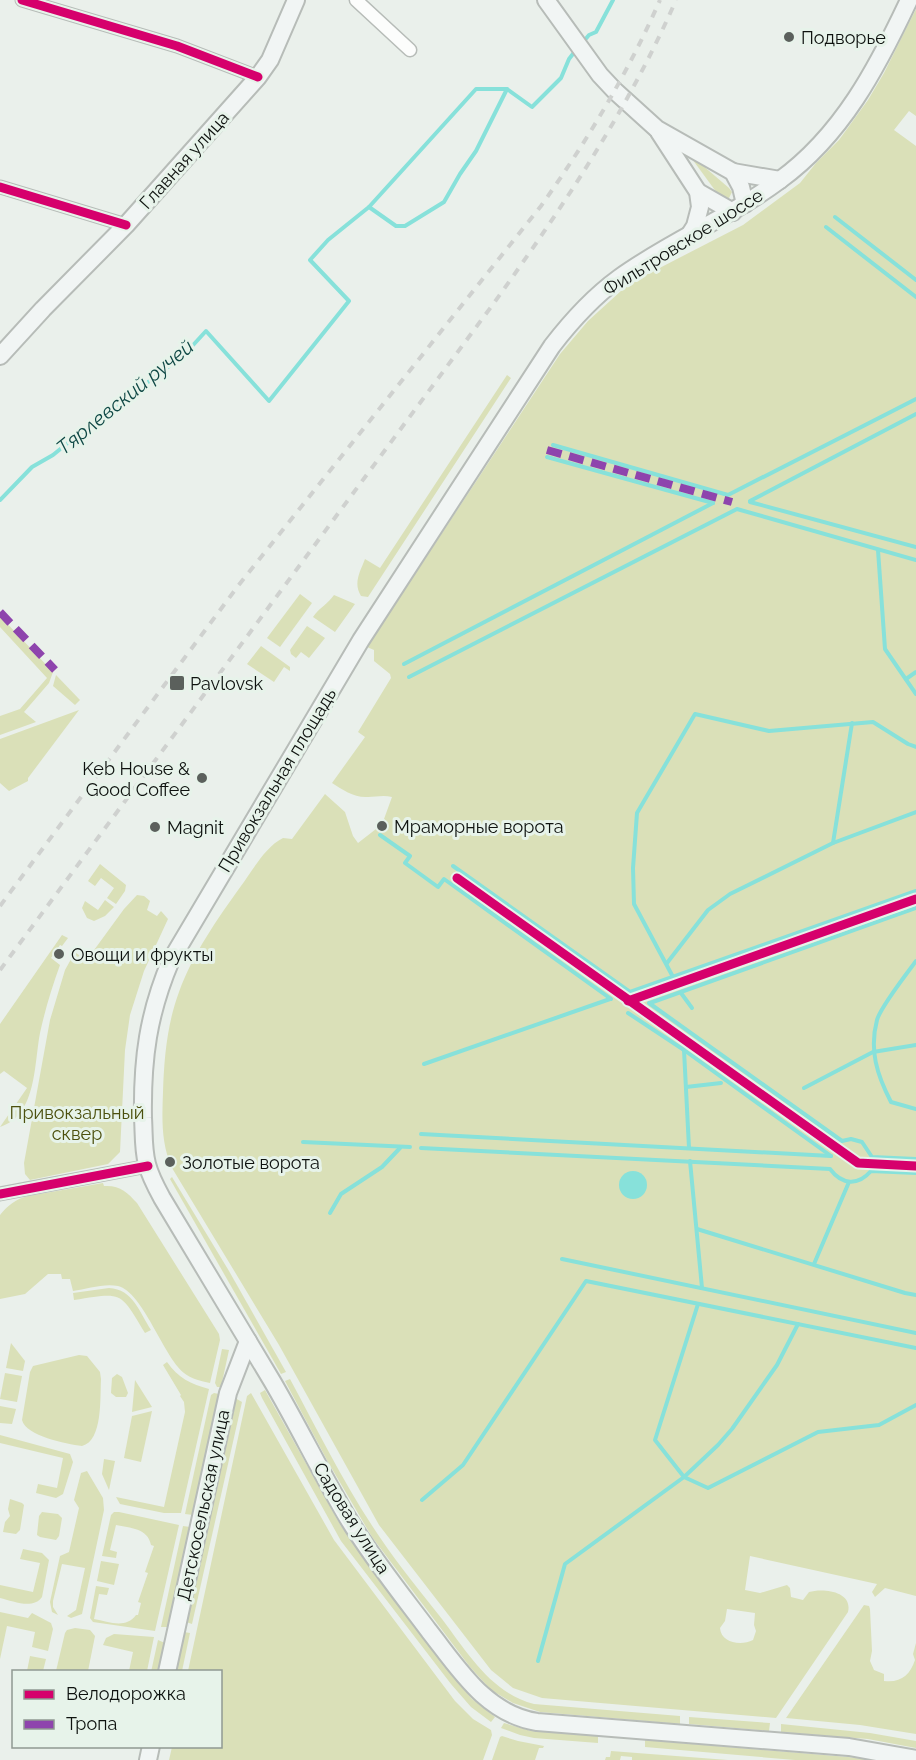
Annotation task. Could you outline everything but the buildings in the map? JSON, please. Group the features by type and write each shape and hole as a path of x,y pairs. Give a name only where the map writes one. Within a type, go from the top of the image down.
{"main road":[{"name":"Главная улица","path":"0,356 126,225 258,77 270,60 296,0"},
{"path":"546,0 615,91 657,129 733,172 780,180"},
{"name":"Фильтровское шоссе","path":"361,640 552,346 573,319 620,278 739,208 780,180 814,151 836,127 853,103 882,55 909,0"},
{"path":"657,129 698,192 700,207 695,226 688,237"},
{"path":"698,192 739,208 741,188 733,172"},
{"name":"Привокзальная площадь","path":"194,920 361,640"},
{"name":"Садовая улица","path":"194,920 171,960 151,1015 146,1045 143,1099 145,1150 148,1166 162,1198 248,1341 364,1544 473,1687 493,1704 518,1717 537,1722 849,1747 916,1759"},
{"name":"Детскосельская улица","path":"167,1670 228,1393 248,1341"}],"street":[{"path":"22,0 177,46 258,77"},
{"path":"356,0 410,50"},
{"path":"0,187 126,225"},
{"path":"0,1194 148,1166"}],"green space":[{"path":"916,9 916,116 909,111 894,130 916,146 916,1596 885,1588 875,1597 872,1592 877,1584 750,1556 745,1590 760,1593 787,1585 790,1588 791,1597 803,1600 809,1592 829,1591 842,1595 848,1605 848,1612 776,1718 542,1698 513,1688 491,1670 379,1525 279,1345 172,1168 164,1140 163,1121 164,1067 169,1029 184,978 215,924 265,853 283,838 292,839 325,794 345,812 353,836 358,843 376,829 379,831 386,821 384,819 392,797 358,796 332,783 365,737 358,732 391,678 390,674 374,661 374,650 367,647 560,354 588,321 622,290 644,276 743,225 800,183 839,140 884,73","holes":["727,1609 755,1613 756,1631 753,1640 743,1643 732,1642 721,1633 720,1628 725,1621"]},
{"path":"687,152 729,188 732,192 729,198 721,198"},
{"path":"507,375 511,378 368,597 361,596 357,582 365,559 380,568"},
{"path":"300,594 312,603 280,647 267,638"},
{"path":"334,595 355,604 335,632 313,617"},
{"path":"0,616 53,672 49,683 24,712 36,722 0,735 0,716 20,709 47,678 0,627"},
{"path":"307,626 325,638 309,658 301,652 296,658 290,650"},
{"path":"261,646 290,667 290,671 284,667 274,682 247,664"},
{"path":"56,675 80,700 75,705 53,686"},
{"path":"79,710 28,781 9,791 0,783 0,739"},
{"path":"100,864 126,885 125,891 116,904 107,898 114,888 101,878 95,886 88,881"},
{"name":"Привокзальный сквер","path":"137,895 144,896 150,901 147,910 157,916 161,911 168,919 144,971 130,1015 125,1050 120,1152 108,1164 30,1180 25,1174 24,1163 50,1020 65,970 75,952 84,959 89,957"},
{"path":"105,900 114,907 105,916 94,921 87,918 82,908 85,901 98,910"},
{"path":"62,935 68,938 51,958 60,965 42,1024 32,1087 21,1112 12,1121 0,1127 27,1088 4,1071 0,1074 0,1024"},
{"path":"172,1177 286,1372 281,1374 170,1179"},
{"path":"103,1183 104,1186 123,1190 137,1203 219,1334 220,1340 210,1383 193,1378 176,1365 136,1300 118,1286 101,1286 73,1291 70,1279 62,1279 61,1274 48,1274 25,1294 0,1299 0,1215 3,1211 9,1205 28,1196"},
{"path":"117,1289 130,1297 151,1330 145,1333 130,1309 119,1298 102,1296 74,1300 73,1293"},
{"path":"11,1343 25,1361 23,1371 6,1368"},
{"path":"222,1349 229,1350 221,1387 217,1387 215,1383"},
{"path":"79,1355 87,1356 100,1372 101,1379 97,1427 94,1436 82,1446 39,1435 25,1426 22,1420 33,1366"},
{"path":"167,1362 185,1380 209,1389 181,1513 164,1513 120,1504 116,1497 164,1507 185,1412 181,1395 163,1365"},
{"path":"5,1373 22,1376 17,1402 0,1399"},
{"path":"117,1374 122,1377 128,1393 126,1397 116,1397 111,1393 112,1378"},
{"path":"290,1379 368,1520 481,1670 493,1681 519,1699 534,1704 680,1716 680,1724 540,1712 513,1703 491,1690 470,1667 372,1537 328,1462 285,1381"},
{"path":"135,1380 152,1407 132,1412"},
{"path":"265,1390 341,1526 458,1683 472,1699 495,1717 491,1722 471,1707 451,1684 341,1541 262,1398 260,1393"},
{"path":"251,1393 334,1540 455,1701 473,1719 491,1730 492,1735 483,1760 169,1760 172,1748 222,1748 222,1670 188,1670 247,1396"},
{"path":"219,1394 193,1515 185,1514 211,1395"},
{"path":"235,1398 242,1402 192,1624 186,1622"},
{"path":"0,1406 16,1409 12,1424 0,1423"},
{"path":"152,1411 141,1462 124,1458 132,1416"},
{"path":"0,1435 70,1454 73,1462 63,1494 56,1498 36,1493 38,1484 57,1488 63,1458 0,1443"},
{"path":"104,1459 115,1461 109,1490 102,1474"},
{"path":"87,1471 103,1498 104,1510 82,1614 71,1618 67,1616 76,1610 85,1568 62,1564 53,1601 53,1607 58,1615 52,1612 50,1602 60,1556 69,1552 79,1508 74,1500 81,1473"},
{"path":"10,1499 24,1505 20,1530 16,1534 3,1532 5,1522 10,1516 8,1509"},
{"path":"42,1512 58,1514 62,1518 59,1536 56,1540 37,1535 39,1516"},
{"path":"119,1512 179,1525 155,1631 93,1622 90,1618 96,1586 109,1588 107,1595 99,1594 94,1619 122,1623 138,1615 141,1603 138,1602 154,1546 142,1532 116,1525 110,1550 117,1552 116,1558 102,1556 111,1515"},
{"path":"183,1526 190,1527 168,1627 161,1627"},
{"path":"23,1549 42,1553 49,1560 42,1597 28,1604 0,1598 0,1585 33,1592 40,1563 20,1559"},
{"path":"101,1561 119,1564 114,1585 97,1581"},
{"path":"864,1605 869,1606 870,1609 872,1651 870,1661 874,1670 884,1674 884,1681 895,1681 907,1674 915,1660 913,1654 916,1643 916,1734 860,1725 786,1718"},
{"path":"0,1612 28,1618 32,1613 51,1623 53,1629 48,1651 32,1647 35,1632 7,1626 0,1659"},
{"path":"75,1628 90,1630 95,1636 88,1670 56,1670 67,1630"},
{"path":"184,1632 190,1633 182,1670 175,1670"},
{"path":"114,1634 154,1637 147,1670 129,1670 133,1652 103,1645 106,1638"},
{"path":"158,1640 165,1643 159,1670 151,1670"},
{"path":"30,1656 46,1659 43,1670 27,1670"},
{"path":"689,1717 770,1723 769,1731 689,1724"},
{"path":"504,1723 531,1731 598,1736 598,1743 534,1738 501,1728"},
{"path":"781,1724 870,1733 916,1741 916,1748 868,1739 781,1732"},
{"path":"502,1736 544,1746 539,1748 535,1760 492,1760"},
{"path":"645,1740 871,1760 795,1760 645,1747"},
{"path":"611,1751 728,1760 632,1760 632,1757 621,1756 620,1760 605,1760 606,1757 610,1757"}],"water":[{"path":"633,1171 643,1175 647,1185 643,1195 633,1199 623,1195 619,1185 623,1175"}],"waterway":[{"name":"Тярлевский ручей","path":"583,42 589,35 596,32 613,0"},
{"name":"Тярлевский ручей","path":"0,500 32,467 53,455 184,355 206,331 269,401 349,301 310,260 328,240 369,207 396,226 405,226 444,202 476,151 507,89 532,107 561,78 569,59 576,50"},
{"path":"369,207 476,89 507,89"},
{"path":"835,217 916,280"},
{"path":"826,227 916,297"},
{"path":"553,445 728,495 916,399"},
{"path":"750,501 916,414"},
{"path":"547,457 713,503"},
{"path":"750,502 916,547"},
{"path":"404,664 713,503"},
{"path":"409,677 737,509 916,560"},
{"path":"878,550 885,649 916,694"},
{"path":"906,679 916,672"},
{"path":"673,977 634,904 633,868 637,813 695,714 769,731 873,722 916,747"},
{"path":"833,843 852,723"},
{"path":"667,963 708,910 730,894 833,843 916,812"},
{"path":"380,835 410,856 405,863 438,887 444,879 611,999"},
{"path":"453,866 630,992 916,891"},
{"path":"650,1003 916,908"},
{"path":"916,961 883,1007 877,1020 874,1042 878,1072 891,1102 916,1109"},
{"path":"681,993 692,1008"},
{"path":"424,1064 610,999"},
{"path":"649,1003 842,1141 851,1139 862,1142 872,1157 916,1159"},
{"path":"628,1013 684,1050 831,1156"},
{"path":"804,1088 873,1052 916,1045"},
{"path":"684,1050 689,1148"},
{"path":"686,1087 721,1083"},
{"path":"421,1134 831,1156"},
{"path":"303,1142 410,1147"},
{"path":"330,1213 341,1194 382,1167 400,1148"},
{"path":"421,1148 830,1169 840,1178 850,1182 861,1179 871,1171 916,1173"},
{"path":"690,1161 702,1288"},
{"path":"814,1264 849,1182"},
{"path":"697,1229 916,1295"},
{"path":"562,1259 916,1333"},
{"path":"422,1500 463,1465 586,1281 916,1348"},
{"path":"698,1304 655,1440 684,1477 708,1488 818,1432 879,1425 916,1405"},
{"path":"538,1661 565,1564 684,1477 718,1445 777,1365 798,1324"}],"railway":[{"path":"0,906 238,586 541,206 606,106 660,0"},
{"path":"0,970 517,270 568,196 615,120 637,81 676,0"}],"marked path":[{"path":"547,450 732,502"},
{"path":"0,612 55,670"}],"cycle path":[{"path":"22,0 177,46 258,77"},
{"path":"0,187 126,225"},
{"path":"457,878 858,1163 916,1166"},
{"path":"628,1001 916,899"},
{"path":"0,1194 148,1166"}],"place":[{"name":"Подворье","path":"789,37"},
{"name":"Pavlovsk","path":"177,683"},
{"name":"Keb House & Good Coffee","path":"202,778"},
{"name":"Мраморные ворота","path":"382,826"},
{"name":"Magnit","path":"155,827"},
{"name":"Овощи и фрукты","path":"59,954"},
{"name":"Золотые ворота","path":"170,1162"}]}
